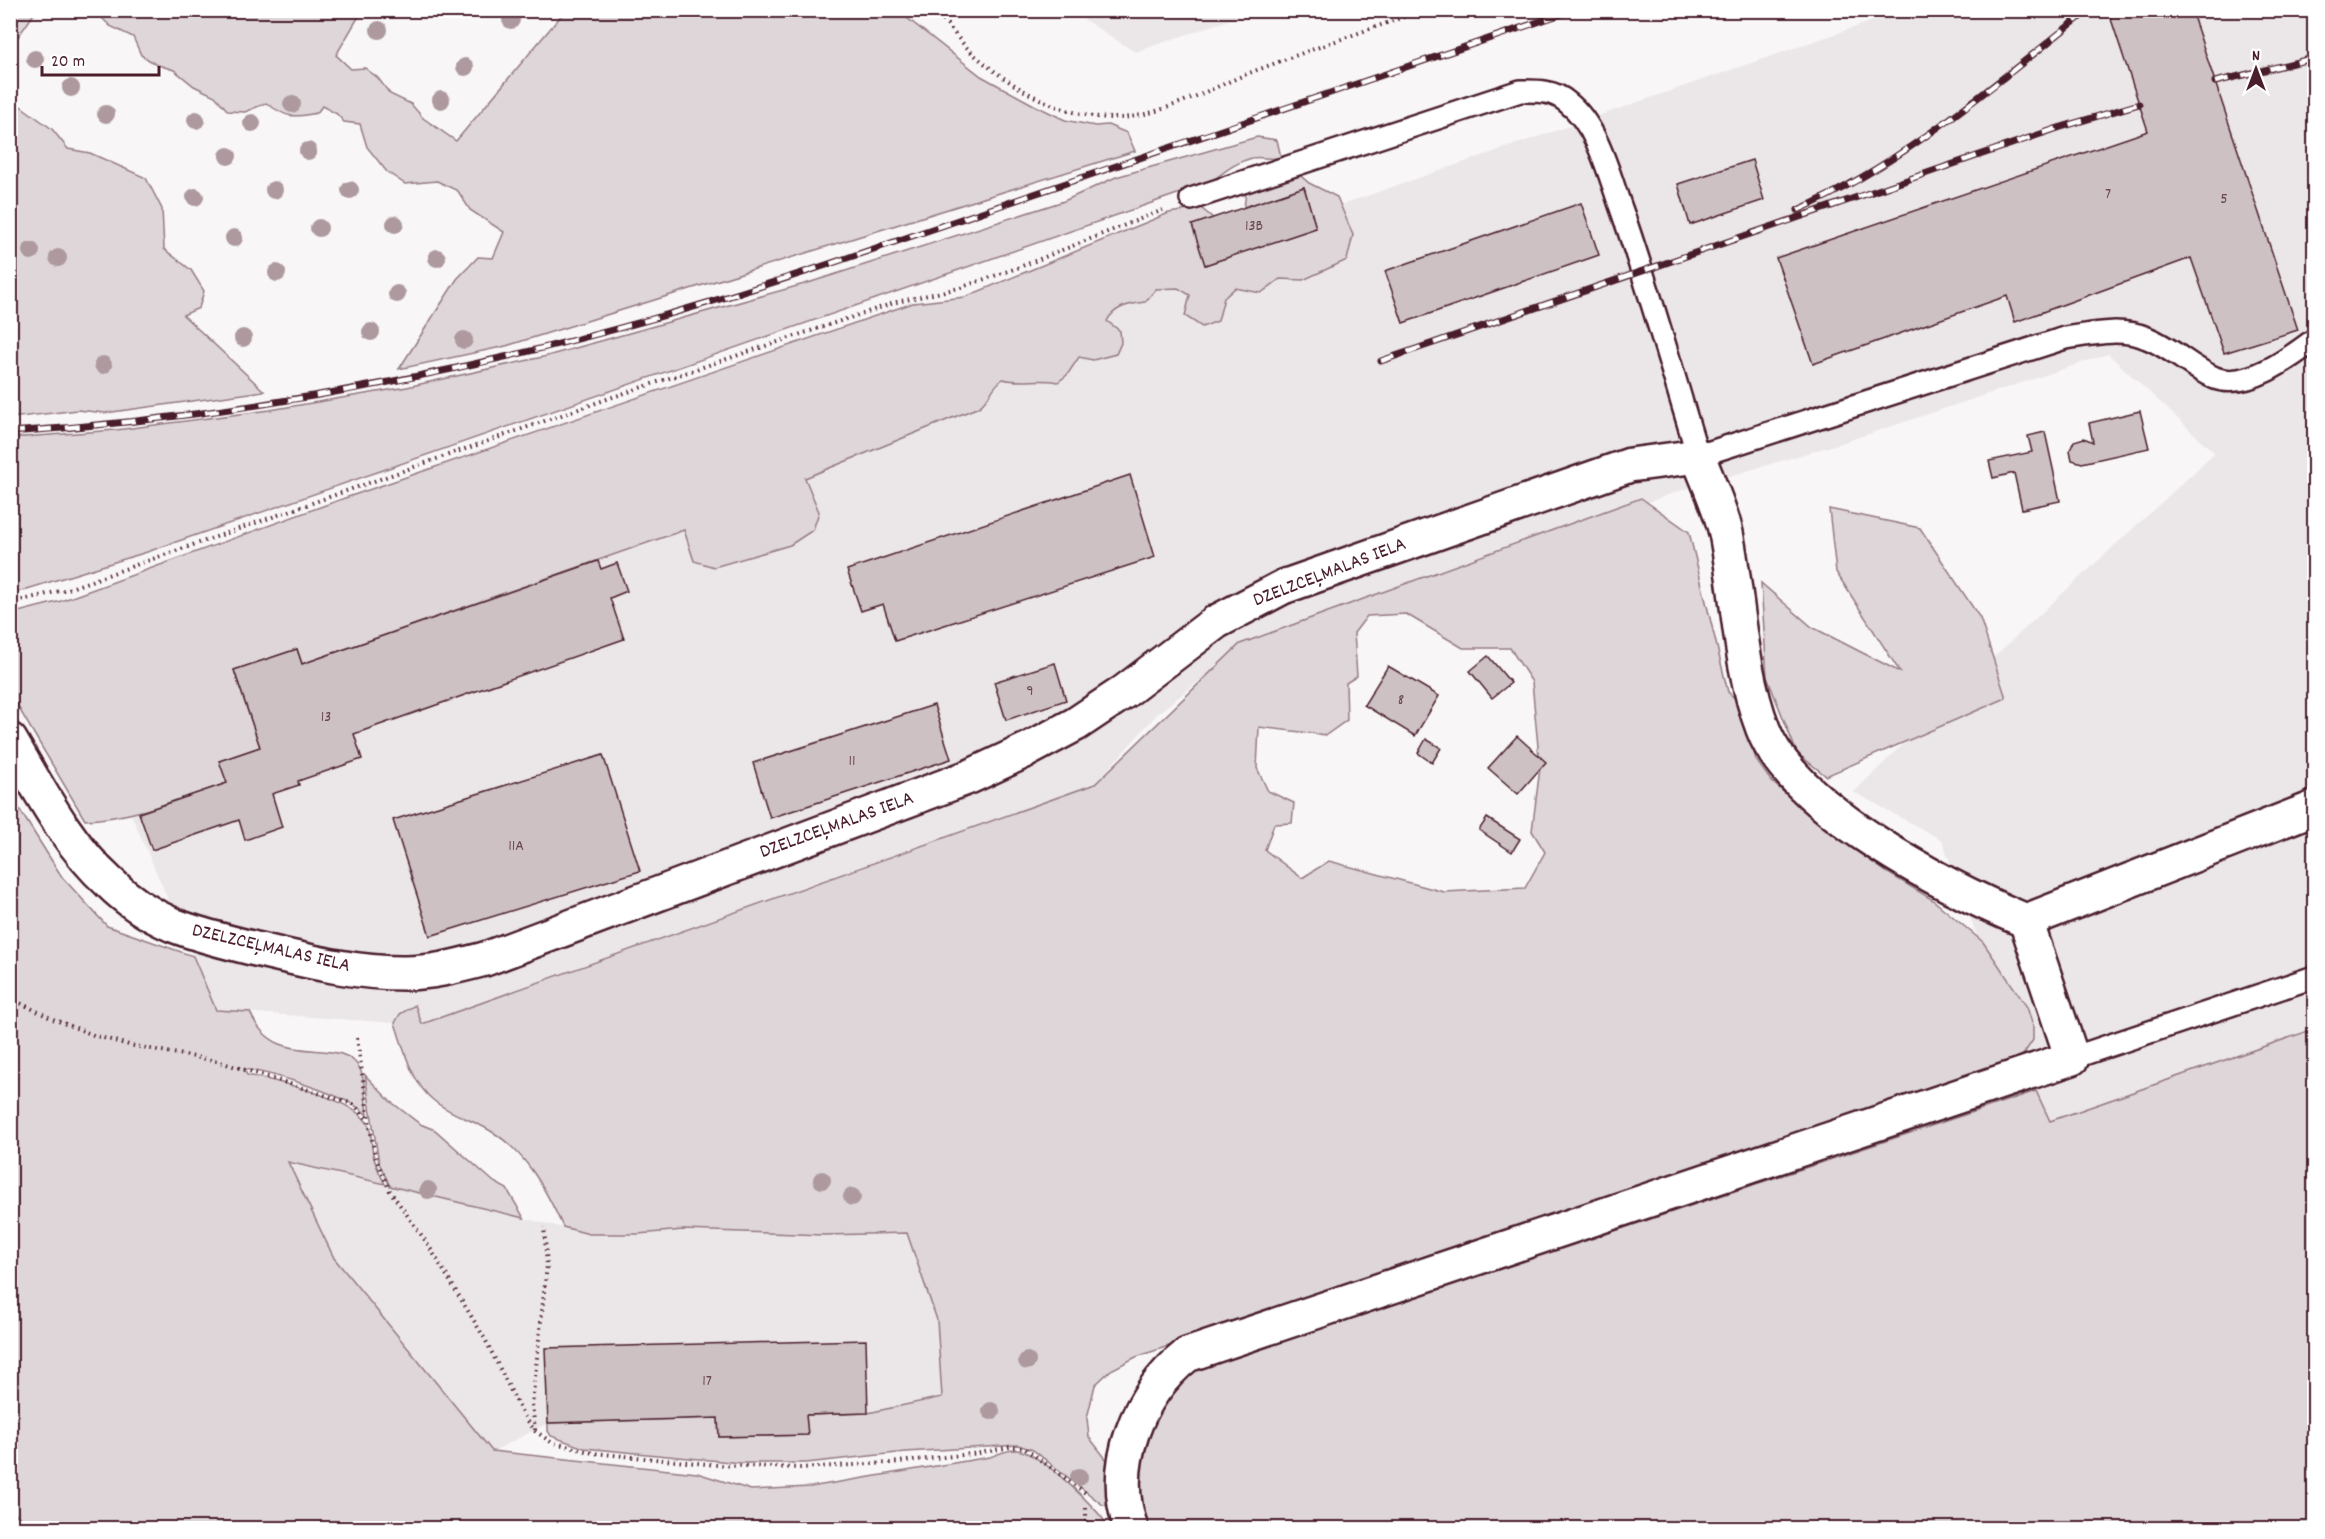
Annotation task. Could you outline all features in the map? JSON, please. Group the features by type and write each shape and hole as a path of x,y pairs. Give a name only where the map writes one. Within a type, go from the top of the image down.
{"street":[{"name":"DZELZCEĻMALAS IELA","path":"10,740 45,800 78,847 108,882 139,907 173,925 221,940 316,963 379,972 433,971 484,959 969,777 1076,724 1125,692 1216,622 1283,587 1630,465 1698,456"},
{"path":"1698,456 1725,531 1751,692 1774,754 1787,771 1817,799 1896,855 1969,897 2026,921 2314,808"},
{"path":"1131,1528 1124,1500 1123,1475 1129,1446 1139,1415 1155,1386 1186,1355 2072,1058 2026,921"}],"lane":[{"path":"1191,199 1520,91 1545,90 1567,101 1585,120 1604,159 1641,269 1698,456 2065,338 2110,331 2147,338 2216,378 2243,378 2278,367 2314,340"},
{"path":"2072,1058 2314,977"}],"path":[{"path":"936,10 977,57 1017,86 1055,106 1088,115 1120,118 1159,109 1289,57 1424,10"},
{"path":"10,603 68,589 607,399 886,306 959,288 1017,268 1191,199"},
{"path":"10,998 53,1019 107,1039 217,1061 353,1104 369,1121"},
{"path":"357,1038 375,1156 385,1181 428,1243 484,1339 522,1413 535,1431 550,1442 576,1450 717,1465 810,1467 980,1454 1010,1447 1024,1448 1035,1454 1094,1502"},
{"path":"535,1431 532,1404 547,1265 544,1227"},
{"path":"10,1523 17,1528"}],"shaded area":[{"path":"10,11 36,11 11,47"},
{"path":"95,11 362,11 336,55 351,69 365,68 378,78 390,94 411,104 423,118 456,141 565,11 898,11 981,76 1065,120 1095,126 1108,125 1127,133 1135,151 506,346 399,369 457,279 478,257 493,258 504,232 470,210 458,191 437,181 405,184 387,172 367,147 360,124 344,122 337,114 322,106 317,113 301,116 279,112 266,103 245,112 228,111 215,96 194,86 174,70 155,64 141,55 133,37 110,26"},
{"path":"1071,11 1255,11 1135,52"},
{"path":"1902,11 2314,11 2314,1029 2050,1121 2021,1058 1942,840 1854,792 1970,679 2215,453 2108,354 1841,443 1679,491 1235,653 1158,713 1095,784 422,1025 216,1010 59,648"},
{"path":"11,99 52,129 68,149 90,153 146,178 162,209 164,249 191,270 204,291 199,308 183,315 264,391 105,413 78,410 11,418"},
{"path":"1257,137 1277,140 1281,157 1256,158 1240,162 1209,183 147,552 11,594 11,438 116,430 270,410 407,387 547,356 808,283 1064,201 1116,177"},
{"path":"1295,171 1309,183 1337,197 1353,235 1347,260 1303,280 1280,279 1261,293 1235,288 1224,298 1218,321 1202,327 1185,316 1190,295 1178,288 1156,289 1145,302 1118,309 1110,316 1107,321 1120,331 1121,343 1116,354 1093,360 1079,357 1067,375 1058,382 1003,379 979,407 805,478 819,512 813,530 790,545 714,567 694,561 684,530 302,664 297,649 234,670 260,747 220,761 227,783 140,812 85,820 11,695 10,614 61,601 345,498 913,303 965,297 1169,213 1201,208 1213,218 1205,265 1316,228 1304,187 1244,207 1246,193 1255,184"},
{"path":"1641,498 1689,532 1728,692 1740,703 1756,760 1771,781 1826,829 1885,871 1933,900 1983,942 2027,1007 2033,1026 2033,1040 2021,1058 1136,1357 1111,1370 1095,1385 1087,1418 1089,1437 1110,1464 1116,1507 1103,1505 1033,1450 1018,1445 906,1452 806,1463 741,1463 584,1448 551,1436 548,1423 718,1418 719,1437 807,1435 806,1415 868,1413 942,1397 937,1320 907,1233 824,1235 683,1230 638,1234 589,1234 563,1227 534,1172 514,1149 489,1130 439,1105 425,1093 409,1064 395,1023 400,1014 415,1005 422,1024 1095,784 1240,644","holes":["1406,614 1463,648 1510,648 1532,682 1540,768 1532,831 1545,852 1525,888 1444,892 1329,861 1302,878 1265,850 1274,824 1292,823 1294,803 1268,791 1257,768 1259,727 1326,735 1347,720 1346,683 1357,676 1354,633 1367,616"]},
{"path":"1829,509 1920,528 1980,618 2006,698 1826,776 1797,753 1767,677 1761,583 1812,627 1900,672 1836,572"},
{"path":"11,796 62,877 107,926 193,956 216,1010 250,1012 261,1031 275,1042 291,1048 338,1053 351,1058 360,1069 367,1115 358,1107 328,1093 290,1080 244,1069 247,1075 295,1086 332,1099 349,1107 369,1126 372,1151 385,1184 288,1162 334,1258 492,1451 697,1473 751,1490 810,1487 990,1457 1017,1450 1028,1454 1054,1471 1081,1495 1110,1528 32,1528 10,1509"},
{"path":"2314,1029 2314,1528 1146,1528 1137,1503 1137,1472 1147,1431 1164,1398 1191,1372 2036,1091 2050,1121"},
{"path":"365,1075 390,1101 420,1124 435,1130 494,1182 507,1189 524,1218 390,1186 379,1163"},
{"path":"287,1161 589,1234 638,1234 683,1230 824,1235 907,1232 937,1320 942,1397 868,1413 807,1415 808,1435 719,1437 548,1423 492,1452 334,1258"}],"building":[{"path":"2114,10 2191,10 2298,330 2224,353 2191,258 2015,322 2007,296 1813,364 1776,258 2148,131 2109,13"},
{"path":"1752,160 1764,200 1690,225 1678,184"},
{"path":"1304,187 1316,228 1205,265 1192,225"},
{"path":"1581,203 1599,255 1403,323 1385,271"},
{"path":"2140,411 2149,448 2082,463 2072,460 2070,450 2074,441 2084,438 2093,442 2089,423"},
{"path":"2045,432 2060,501 2022,509 2014,473 1993,478 1989,461 2032,452 2028,436"},
{"path":"1130,475 1155,557 895,641 883,604 861,611 847,570"},
{"path":"598,561 601,569 617,563 627,591 610,598 624,639 354,734 362,759 298,781 299,785 272,794 282,827 245,840 239,820 152,850 139,813 227,783 219,761 260,747 234,670 297,649 302,664"},
{"path":"1488,656 1511,683 1492,698 1470,671"},
{"path":"1055,663 1066,700 1006,720 994,682"},
{"path":"1388,666 1439,696 1415,736 1364,705"},
{"path":"934,705 951,759 770,818 753,763"},
{"path":"1517,736 1546,762 1518,794 1488,768"},
{"path":"1426,739 1441,748 1432,763 1418,753"},
{"path":"603,755 640,871 430,936 393,820"},
{"path":"1487,818 1520,839 1512,852 1479,830"},
{"path":"866,1340 868,1413 806,1415 808,1435 719,1437 718,1418 548,1423 545,1348"}],"railway":[{"path":"10,432 172,417 334,392 494,360 652,319 847,258 1573,10"},
{"path":"1798,210 1876,169 1913,145 1985,93 2089,10"},
{"path":"2215,82 2314,58"},
{"path":"1381,361 2058,128 2139,104"}]}
